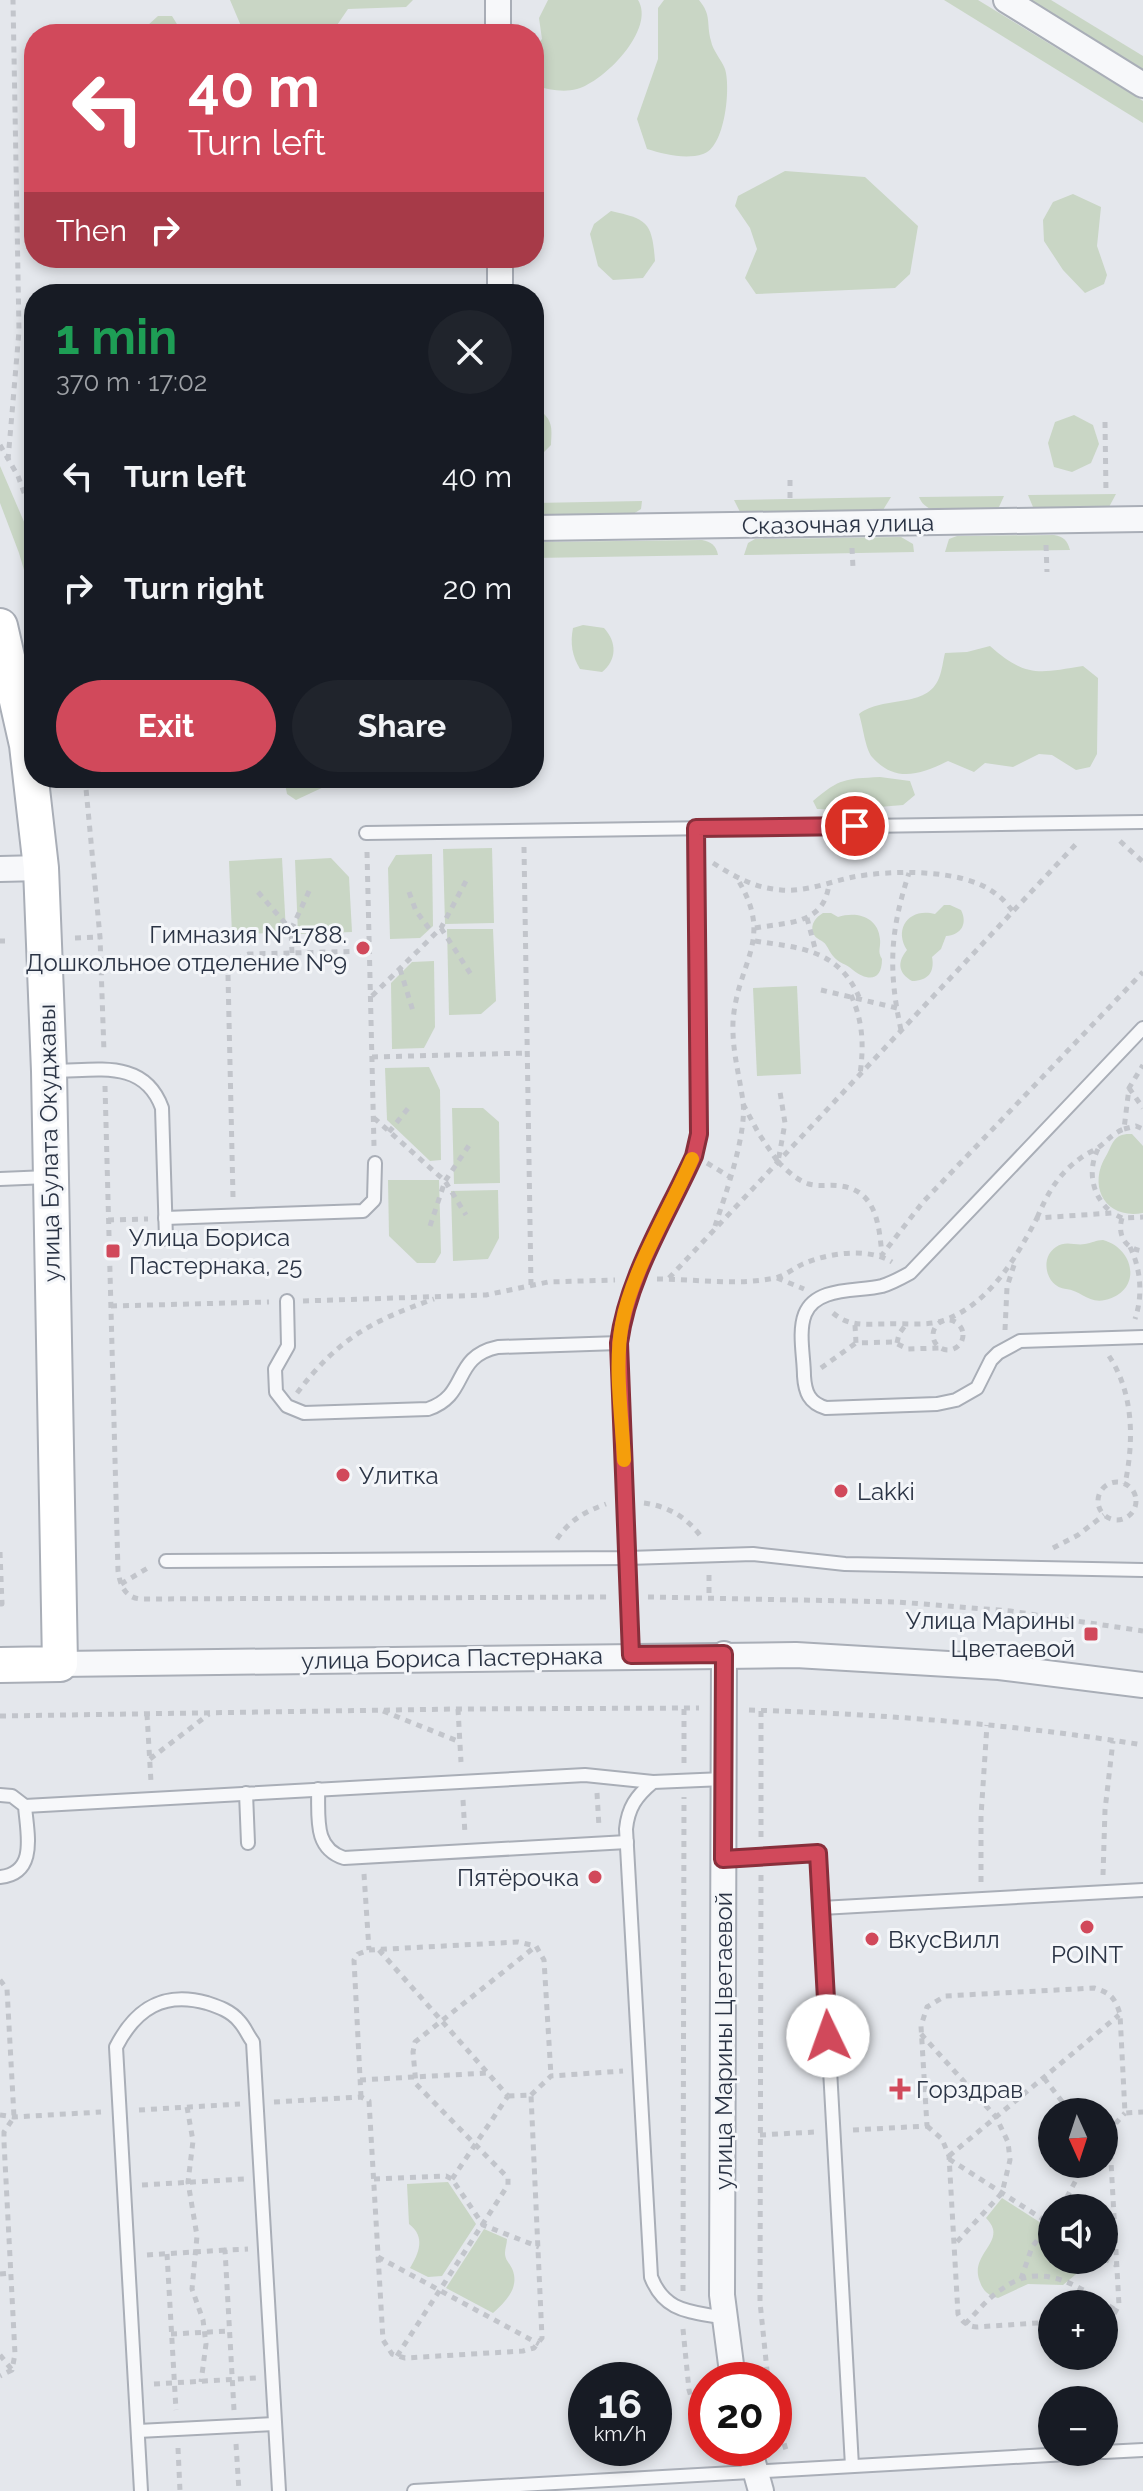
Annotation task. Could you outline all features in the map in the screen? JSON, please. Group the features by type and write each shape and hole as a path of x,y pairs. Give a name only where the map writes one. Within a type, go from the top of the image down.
{"street":[{"path":"498,0 498,24"},
{"path":"1006,0 1143,85"},
{"name":"Сказочная улица","path":"544,528 1143,519"},
{"name":"улица Булата Окуджавы","path":"0,626 24,732"},
{"name":"улица Булата Окуджавы","path":"32,788 41,868 49,1071 60,1664"},
{"path":"0,869 41,868"},
{"name":"улица Бориса Пастернака","path":"0,1665 724,1654 934,1661 1143,1685"},
{"name":"улица Марины Цветаевой","path":"724,1654 724,2318 730,2362"}],"lane":[{"path":"366,833 1143,822"},
{"path":"631,1655 619,1343 625,1308 636,1279 694,1156 699,1134 696,828"},
{"path":"1143,1028 910,1273 886,1285 818,1298 805,1313 803,1324 805,1383 809,1397 826,1408 948,1403 977,1388 991,1360 1006,1347 1020,1341 1143,1337"},
{"path":"49,1071 131,1072 148,1082 157,1094 162,1108 166,1239"},
{"path":"165,1218 363,1211 374,1200 375,1163"},
{"path":"0,1179 51,1177"},
{"path":"287,1301 288,1346 275,1369 276,1392 287,1406 304,1413 428,1409 450,1397 467,1363 483,1350 619,1343"},
{"path":"166,1561 628,1558 753,1554 845,1564 1143,1570"},
{"path":"0,1795 12,1796 25,1806 596,1775 653,1782 724,1779"},
{"path":"653,1782 640,1793 630,1810 627,1842 651,2277 663,2299 683,2309 724,2318"},
{"path":"318,1789 320,1832 325,1847 344,1858 627,1842"},
{"path":"246,1793 248,1843"},
{"path":"0,1877 17,1873 26,1863 25,1806"},
{"path":"723,1859 818,1853 852,2466"},
{"path":"821,1908 1143,1890"},
{"path":"141,2491 116,2047 126,2028 140,2013 164,2001 186,1998 223,2008 239,2021 253,2042 279,2491"},
{"path":"138,2431 275,2424"},
{"path":"1118,2451 1143,2450"},
{"path":"414,2491 758,2481 852,2466 1038,2456"}],"path":[{"path":"8,460 19,331 13,0"},
{"path":"1105,422 1106,503"},
{"path":"0,445 24,492"},
{"path":"86,788 100,937 118,1571 121,1584 130,1596"},
{"path":"668,1279 1097,823"},
{"path":"524,831 531,1286"},
{"path":"366,833 375,1163"},
{"path":"697,852 753,885 781,890 813,888 874,874 952,877 979,884 996,893 1013,911"},
{"path":"901,1031 891,967 893,932 909,873"},
{"path":"736,877 746,894 755,928 755,941 748,965 740,979 733,1024 735,1065 743,1103 778,1162 798,1179 809,1184 838,1185 865,1197 874,1208 879,1222 882,1255"},
{"path":"370,998 441,928 466,881"},
{"path":"755,928 807,918 822,906 828,896 829,883"},
{"path":"292,953 291,930 310,889"},
{"path":"258,892 291,930"},
{"path":"409,892 416,911 434,935"},
{"path":"807,918 816,953"},
{"path":"441,928 472,976"},
{"path":"75,938 100,937"},
{"path":"755,941 816,953 836,964 847,975 859,997"},
{"path":"233,1216 230,967 240,957 369,951"},
{"path":"400,969 413,1011"},
{"path":"882,1255 923,1202 1143,972"},
{"path":"821,990 897,1008"},
{"path":"851,995 862,1028 860,1075"},
{"path":"372,1057 527,1053"},
{"path":"1124,1129 1129,1088 1143,1065"},
{"path":"1129,1088 1143,1108"},
{"path":"778,1162 785,1123 780,1092"},
{"path":"714,1231 738,1143 743,1103"},
{"path":"389,1132 410,1106"},
{"path":"374,1118 445,1181 466,1215"},
{"path":"1006,1347 1005,1307 1016,1259 1047,1193 1059,1176 1107,1138 1136,1126 1143,1129"},
{"path":"430,1226 445,1181 470,1144"},
{"path":"1099,1147 1091,1170 1093,1186 1105,1207 1122,1218 1143,1217"},
{"path":"1037,1218 1112,1213"},
{"path":"108,1220 165,1218"},
{"path":"1119,1338 1134,1322 1142,1295 1139,1265 1120,1234 1122,1218"},
{"path":"1130,1247 1143,1251"},
{"path":"111,1306 501,1294 555,1281 668,1279 701,1282 777,1278 826,1256 851,1253 882,1255 910,1273"},
{"path":"940,1348 933,1335 935,1327 984,1294 1016,1259"},
{"path":"287,1406 324,1360 349,1338 392,1313 441,1297"},
{"path":"805,1383 834,1357 856,1343 897,1343 908,1349 940,1348 948,1351 962,1343 964,1335 956,1322 949,1320 855,1325 839,1318 818,1298"},
{"path":"897,1343 899,1334 908,1323"},
{"path":"855,1325 856,1343"},
{"path":"1112,1361 1124,1390 1131,1421 1131,1453 1125,1484"},
{"path":"1107,1484 1125,1484 1132,1490 1136,1499 1135,1508 1129,1515 1121,1520 1112,1520 1104,1515 1098,1508 1097,1499 1107,1484"},
{"path":"1013,1567 1066,1542 1104,1515"},
{"path":"0,1552 0,1604"},
{"path":"121,1584 156,1563 166,1561"},
{"path":"0,1716 684,1708 683,2309 688,2378"},
{"path":"380,1710 460,1742"},
{"path":"766,2362 760,2310 761,1710 987,1725 1143,1745"},
{"path":"150,1760 211,1713"},
{"path":"147,1714 152,1799"},
{"path":"982,1899 980,1832 987,1725"},
{"path":"1103,1892 1105,1819 1113,1741"},
{"path":"596,1775 600,1844"},
{"path":"365,1880 369,1950"},
{"path":"361,2097 354,1960 358,1954 369,1950 518,1942 536,1946 544,1960 551,2076"},
{"path":"397,2356 509,2182 418,2086 415,2042 536,1946"},
{"path":"379,1950 508,2096"},
{"path":"0,1980 7,1989 14,2117 4,2132 3,2175 15,2354 12,2370"},
{"path":"927,2126 921,2034 923,2015 927,2007 945,1996 1094,1988 1107,1992 1115,2000 1120,2014 1125,2113"},
{"path":"949,2158 1120,2014"},
{"path":"921,2034 996,2117 1008,2142 1010,2160 1002,2193 954,2244"},
{"path":"508,2096 531,2095 551,2076 610,2072"},
{"path":"360,2080 488,2073"},
{"path":"1044,2078 1059,2098"},
{"path":"0,2115 14,2117 367,2099 370,2105 383,2340 387,2349 405,2358 523,2351 539,2344 544,2331 531,2095"},
{"path":"452,2179 508,2096"},
{"path":"187,2107 193,2141 188,2182 197,2236 192,2289 205,2333 206,2356 201,2382"},
{"path":"1113,2194 1110,2144 1116,2123 1125,2113 1143,2112"},
{"path":"760,2135 927,2126 942,2139 949,2158 958,2314 965,2324 977,2327 1038,2323"},
{"path":"949,2158 1038,2215"},
{"path":"374,2179 440,2175 452,2179 483,2225 539,2247"},
{"path":"124,2186 261,2178"},
{"path":"1021,2279 1032,2247 1038,2239"},
{"path":"128,2256 265,2248"},
{"path":"225,2250 239,2491"},
{"path":"167,2254 180,2491"},
{"path":"378,2257 539,2344"},
{"path":"0,2274 11,2273"},
{"path":"1117,2274 1118,2308"},
{"path":"965,2324 999,2290 1021,2279 1035,2276 1063,2279 1082,2290"},
{"path":"171,2334 230,2331"},
{"path":"0,2355 12,2370"},
{"path":"0,2376 12,2370"},
{"path":"135,2385 273,2377"}],"green space":[{"path":"230,0 413,0 406,7 348,9 338,24 240,24"},
{"path":"548,0 638,0 642,12 634,39 613,65 588,84 566,91 544,88 544,24 540,24 539,18"},
{"path":"664,0 699,0 707,15 712,45 727,78 724,116 717,141 711,149 696,156 675,156 647,149 637,119 658,59 658,8"},
{"path":"944,0 978,0 1143,101 1143,123"},
{"path":"1031,0 1051,0 1143,56 1143,69"},
{"path":"158,16 172,16 177,24 149,24"},
{"path":"785,171 865,177 918,226 910,274 895,288 756,294 745,278 757,249 750,228 735,206 738,196"},
{"path":"1073,194 1101,207 1097,246 1107,275 1104,284 1085,293 1063,270 1044,241 1043,220 1053,202"},
{"path":"611,211 640,220 650,231 655,261 643,278 613,280 598,266 590,234 594,224"},
{"path":"544,415 550,424 551,445 544,452"},
{"path":"1074,415 1093,425 1099,444 1091,463 1072,472 1054,467 1048,443 1055,422"},
{"path":"0,466 24,522 24,570 19,553 0,503"},
{"path":"1116,494 1109,507 1040,509 1033,507 1028,495"},
{"path":"1004,496 999,507 993,510 952,513 931,509 919,497"},
{"path":"891,497 883,510 876,512 746,514 740,512 734,500"},
{"path":"642,501 641,509 630,516 544,518 544,503"},
{"path":"1054,535 1065,540 1070,550 945,552 949,539 957,536"},
{"path":"901,537 913,544 914,552 744,555 748,543 755,539"},
{"path":"702,540 713,544 718,555 544,558 544,542"},
{"path":"583,625 604,628 611,639 613,656 602,672 580,669 575,659 573,628"},
{"path":"990,646 1014,664 1034,671 1083,666 1098,678 1097,754 1090,767 1076,770 1052,755 1039,754 1013,767 985,763 974,772 948,761 918,773 899,774 872,757 859,714 869,708 925,694 939,678 945,653"},
{"path":"880,777 910,781 915,795 903,805 844,810 817,809 813,801 844,781"},
{"path":"286,788 322,788 296,800 287,794"},
{"path":"492,848 494,923 445,924 443,849"},
{"path":"432,854 433,926 420,938 390,939 388,868 396,855"},
{"path":"282,858 286,932 232,935 229,861"},
{"path":"331,858 349,877 352,932 298,934 295,860"},
{"path":"944,905 961,910 964,920 962,928 946,936 941,949 932,957 929,975 912,981 900,967 907,950 903,942 903,927 911,917 935,914"},
{"path":"823,913 838,917 859,916 875,925 882,959 877,975 863,976 837,960 825,943 814,935 813,924"},
{"path":"447,929 493,929 496,1001 481,1014 449,1015"},
{"path":"434,961 435,1027 424,1048 392,1049 391,983 412,962"},
{"path":"797,986 801,1074 757,1076 753,988"},
{"path":"429,1067 440,1090 441,1160 430,1161 387,1120 385,1068"},
{"path":"452,1108 483,1108 499,1122 500,1183 454,1184"},
{"path":"1132,1134 1143,1146 1143,1213 1130,1214 1110,1206 1100,1190 1099,1179 1114,1140 1121,1135"},
{"path":"388,1180 439,1180 441,1253 435,1263 417,1263 389,1236"},
{"path":"498,1190 499,1238 488,1259 453,1261 451,1191"},
{"path":"1103,1240 1114,1245 1128,1261 1129,1280 1125,1289 1117,1295 1099,1301 1089,1299 1059,1287 1050,1278 1046,1265 1056,1247"},
{"path":"448,2182 476,2224 442,2276 428,2277 410,2268 418,2251 419,2240 409,2224 407,2184"},
{"path":"1002,2198 1038,2221 1038,2274 1076,2274 1063,2285 1028,2284 998,2298 989,2294 978,2274 978,2266 993,2235 993,2228 986,2218"},
{"path":"484,2229 507,2239 505,2256 514,2278 510,2295 493,2313 446,2288"}],"slow traffic":[{"path":"624,1460 619,1343 623,1316 636,1279 692,1159"}],"place":[{"name":"Гимназия №1788. Дошкольное отделение №9","path":"363,948"},
{"name":"Улица Бориса Пастернака, 25","path":"113,1251"},
{"name":"Улитка","path":"343,1475"},
{"name":"Lakki","path":"841,1491"},
{"name":"Улица Марины Цветаевой","path":"1091,1634"},
{"name":"Пятёрочка","path":"595,1877"},
{"name":"POINT","path":"1087,1927"},
{"name":"ВкусВилл","path":"872,1939"},
{"name":"Горздрав","path":"900,2089"}],"route":[{"path":"828,2036 818,1853 723,1859 724,1654 631,1655 619,1343 623,1316 636,1279 694,1156 699,1134 696,828 855,826"}]}
